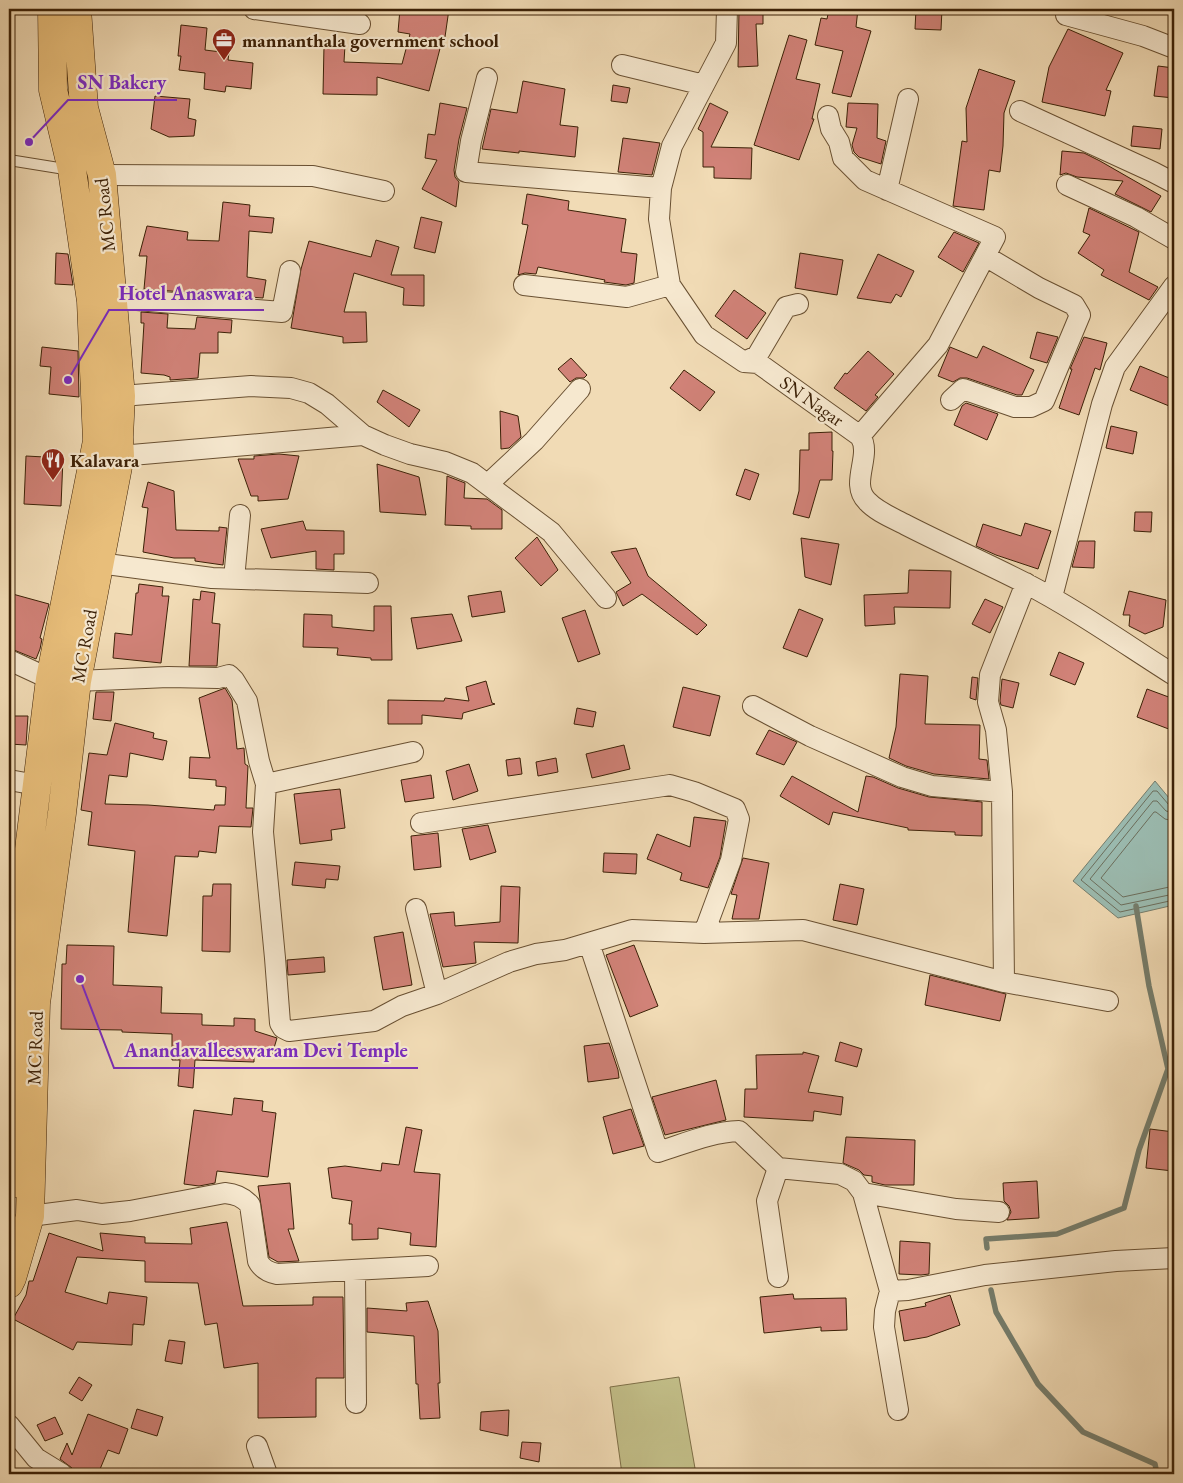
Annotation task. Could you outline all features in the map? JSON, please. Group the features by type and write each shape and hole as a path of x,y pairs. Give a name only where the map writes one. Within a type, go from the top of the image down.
{"main road":[{"name":"MC Road","path":"9,1284 30,1216 36,1003 62,814 77,681 120,456 121,396 102,300 53,90 52,9"},
{"name":"MC Road","path":"9,1185 24,890 50,679 97,441 102,300 102,175 84,108 76,9"}],"street":[{"path":"254,9 360,24"},
{"name":"SN Nagar","path":"727,9 726,43 672,146 660,188 659,219 670,286 704,335 744,362 758,363 860,436 863,440 864,452 860,476 861,489 867,502 918,531 1026,583 1174,674"},
{"path":"1066,15 1142,36 1174,48"},
{"path":"622,65 704,84"},
{"path":"488,78 471,141 466,172 660,188"},
{"path":"887,190 908,99"},
{"path":"1020,110 1174,183"},
{"path":"828,116 831,129 839,142 843,158 865,180 995,237 938,345 860,436"},
{"path":"102,175 313,176 384,191"},
{"path":"1067,185 1136,216 1174,239"},
{"path":"951,400 962,389 1015,407 1031,407 1044,401 1080,315 1074,305 1040,288 985,256"},
{"path":"102,300 282,312 290,272"},
{"path":"524,285 627,297 670,286"},
{"path":"1052,598 1102,404 1115,367 1174,286"},
{"path":"744,362 757,356 786,307 798,304"},
{"path":"121,396 251,386 291,388 309,393 327,404 363,434 410,454 445,462 472,472 551,532 606,598"},
{"path":"488,484 534,441 580,389"},
{"path":"120,456 363,434"},
{"path":"234,579 240,515"},
{"path":"99,563 212,578 368,583"},
{"path":"1004,982 1002,792 996,730 988,702 990,675 1026,583"},
{"path":"9,660 50,679 77,681 168,677 218,678 229,675 234,680 247,701 259,761 266,784 263,832 280,1026 289,1031 374,1021 402,1006 436,994 509,962 536,954 565,950 632,930 704,933 803,930 1004,982 1108,1001"},
{"path":"752,706 810,736 902,777 932,786 1002,792"},
{"path":"266,784 413,752"},
{"path":"9,780 37,785"},
{"path":"421,823 670,785 694,792 735,809 739,820 731,860 704,933"},
{"path":"416,909 436,994"},
{"path":"589,943 658,1152 726,1131 739,1130 778,1168 840,1174 854,1181 864,1194 890,1291 885,1311 884,1327 898,1410"},
{"path":"778,1168 767,1202 778,1277"},
{"path":"30,1216 77,1210 102,1214 130,1211 225,1193 233,1194 246,1200 250,1206 258,1261 265,1270 277,1274 428,1266"},
{"path":"864,1194 956,1209 999,1212"},
{"path":"890,1291 908,1290 984,1275 1116,1261 1174,1258"},
{"path":"355,1270 356,1403"},
{"path":"9,1425 36,1458 62,1474"},
{"path":"256,1446 266,1474"}],"lane":[{"path":"9,160 72,170"}],"shaded area":[{"path":"679,1377 696,1474 622,1474 610,1387"}],"water":[{"path":"1155,781 1174,804 1174,905 1118,918 1073,881"}],"building":[{"path":"400,9 449,9 445,37 443,37 429,91 377,77 377,95 323,94 324,45 345,45 344,62 402,64 410,34 398,32"},
{"path":"739,9 763,9 763,24 756,24 758,66 738,67"},
{"path":"829,9 858,9 856,27 871,31 851,97 832,93 843,51 815,45 821,18 827,19"},
{"path":"916,9 942,9 941,30 915,29"},
{"path":"181,25 207,28 205,50 229,53 228,60 253,63 251,89 226,86 225,92 204,89 205,73 179,70 181,56 178,56"},
{"path":"1068,29 1123,53 1106,90 1111,91 1105,116 1042,102 1049,67"},
{"path":"789,35 807,40 796,79 820,84 812,119 814,119 799,160 754,145"},
{"path":"1158,66 1174,68 1174,98 1154,96"},
{"path":"979,69 1015,81 1004,113 1000,172 989,170 984,210 953,206 962,141 967,142 966,108"},
{"path":"523,81 565,89 560,125 578,127 575,157 482,149 491,109 517,113"},
{"path":"613,85 630,88 627,103 611,101"},
{"path":"155,96 190,99 188,118 196,120 194,136 169,137 151,129"},
{"path":"440,103 467,108 454,170 455,177 459,182 456,207 422,189 437,160 425,158 428,134 435,135"},
{"path":"710,103 728,112 711,147 752,148 751,179 714,178 714,167 703,167 703,132 698,129"},
{"path":"848,103 878,104 877,138 886,141 881,164 859,157 854,152 852,145 857,128 846,127"},
{"path":"1133,126 1162,129 1160,149 1131,146"},
{"path":"623,138 660,143 652,175 618,172"},
{"path":"1062,151 1084,153 1161,196 1151,212 1115,194 1123,181 1077,177 1066,173 1060,175"},
{"path":"527,194 569,201 568,210 626,219 621,252 637,254 634,283 626,285 604,282 605,280 538,267 536,274 525,273 518,275 528,225 522,224"},
{"path":"223,202 250,205 249,216 274,218 272,233 249,231 247,277 266,280 263,298 144,289 147,256 139,256 147,226 188,232 187,240 219,241"},
{"path":"1089,208 1139,232 1129,272 1158,287 1149,300 1101,275 1104,270 1078,253 1090,235 1083,232"},
{"path":"421,217 442,222 435,253 414,248"},
{"path":"954,232 979,243 963,272 938,257"},
{"path":"376,240 399,247 391,275 424,275 424,306 403,305 404,288 354,273 344,312 366,312 367,342 343,343 343,337 291,328 301,269 309,241 371,257"},
{"path":"56,253 68,254 73,285 55,284"},
{"path":"800,253 843,260 837,295 795,288"},
{"path":"878,254 914,271 901,297 896,294 891,303 857,298"},
{"path":"734,290 766,313 747,339 715,316"},
{"path":"141,312 168,314 167,328 195,329 197,317 232,320 231,333 218,332 218,353 200,353 198,378 170,380 170,377 164,375 141,373 144,323 141,323"},
{"path":"1037,332 1058,337 1047,363 1030,358"},
{"path":"1084,337 1107,343 1100,370 1095,368 1079,415 1059,408 1072,369 1070,369"},
{"path":"983,346 1034,370 1022,395 967,378 960,378 953,382 938,376 950,347 977,358"},
{"path":"42,347 78,351 79,397 49,394 51,367 40,366"},
{"path":"868,351 894,374 875,395 878,397 866,411 834,388 845,373 847,374"},
{"path":"571,358 587,375 584,378 576,378 570,382 558,369"},
{"path":"1140,366 1174,380 1174,408 1130,390"},
{"path":"684,370 715,392 700,411 670,388"},
{"path":"383,390 420,410 409,427 377,402"},
{"path":"966,403 998,414 987,440 954,425 962,406"},
{"path":"500,411 518,416 521,437 509,448 501,449"},
{"path":"1111,426 1137,432 1133,454 1106,448"},
{"path":"832,432 832,480 820,480 809,518 793,514 799,491 800,450 809,450 809,433"},
{"path":"279,454 299,456 288,499 258,501 258,496 251,496 238,459 254,459 254,456"},
{"path":"26,456 63,458 61,506 24,504"},
{"path":"377,464 419,477 426,515 380,512"},
{"path":"745,469 759,474 750,500 736,495"},
{"path":"447,476 465,483 464,498 487,499 502,510 502,529 471,529 471,526 445,525"},
{"path":"148,482 174,491 176,530 219,531 219,527 227,528 223,565 195,561 195,558 174,558 143,552 148,508 142,507"},
{"path":"1135,512 1152,512 1151,532 1134,531"},
{"path":"303,521 306,530 344,531 344,554 334,554 334,570 316,569 316,551 271,558 261,529"},
{"path":"1025,523 1051,531 1038,569 976,546 983,524 1021,536"},
{"path":"537,537 558,570 541,586 515,558"},
{"path":"801,538 839,544 831,585 805,577"},
{"path":"1079,541 1095,541 1094,568 1072,567"},
{"path":"636,548 648,576 707,625 697,635 642,594 623,606 616,592 631,583 611,552"},
{"path":"909,570 951,571 950,608 894,607 895,624 865,626 864,595 908,593"},
{"path":"139,584 163,587 162,596 169,596 161,663 113,658 115,633 132,635 136,593 138,593"},
{"path":"201,591 215,593 212,623 220,624 217,666 189,666 193,599 200,600"},
{"path":"501,591 505,612 472,617 468,596"},
{"path":"1129,591 1166,600 1163,627 1145,634 1129,626 1130,615 1123,615"},
{"path":"9,593 49,604 40,638 42,639 40,649 36,659 9,648"},
{"path":"985,599 1003,607 990,633 972,624"},
{"path":"374,606 391,606 392,660 371,660 371,658 337,655 338,648 303,647 304,614 332,615 332,627 374,631"},
{"path":"799,609 823,619 807,657 783,648"},
{"path":"585,610 600,654 578,662 562,618"},
{"path":"452,614 462,641 417,649 411,618"},
{"path":"1059,652 1084,663 1075,685 1050,675"},
{"path":"900,674 928,676 925,724 980,725 979,759 987,760 989,779 934,774 906,766 889,758 896,727"},
{"path":"972,677 978,678 976,700 970,698"},
{"path":"1002,679 1019,683 1013,708 1001,705"},
{"path":"486,681 492,703 495,704 463,713 462,719 422,715 422,724 388,724 388,700 444,701 445,698 469,701 466,687"},
{"path":"683,687 720,696 710,736 673,727"},
{"path":"225,688 232,700 237,749 244,748 245,764 248,766 246,808 253,808 251,827 219,826 216,853 199,851 198,857 175,856 167,936 128,932 135,851 88,845 92,812 81,810 89,753 107,755 115,723 154,733 153,738 167,741 163,760 130,753 127,777 109,775 105,804 214,810 215,805 225,805 226,787 216,786 216,780 189,778 190,757 210,758 199,698"},
{"path":"1147,689 1174,699 1174,731 1137,717"},
{"path":"96,692 114,692 111,721 93,719"},
{"path":"577,708 596,712 593,727 574,724"},
{"path":"9,716 28,716 26,745 9,744"},
{"path":"769,730 797,742 784,765 756,754"},
{"path":"624,745 630,769 592,778 586,754"},
{"path":"520,758 522,774 508,776 506,760"},
{"path":"556,758 558,772 538,776 536,762"},
{"path":"469,764 478,791 453,800 446,771"},
{"path":"431,775 434,798 405,802 401,780"},
{"path":"792,776 858,812 866,776 929,797 982,802 982,836 955,835 955,832 908,830 908,828 833,812 829,825 780,796"},
{"path":"340,789 345,828 331,830 332,840 300,844 294,794"},
{"path":"694,817 726,821 720,857 708,888 680,880 682,873 647,859 657,834 690,847"},
{"path":"488,825 496,852 470,860 462,829"},
{"path":"438,833 441,867 414,870 411,836"},
{"path":"604,853 637,854 636,874 603,872"},
{"path":"743,858 769,863 759,919 732,919 737,895 731,894"},
{"path":"295,862 340,866 338,880 326,879 325,888 292,885"},
{"path":"213,884 231,884 230,952 202,951 203,896 212,896"},
{"path":"840,884 864,889 857,925 833,920"},
{"path":"501,886 520,887 518,943 474,942 476,963 443,967 430,914 454,912 455,926 500,922"},
{"path":"403,932 412,985 383,990 374,937"},
{"path":"67,945 114,946 113,985 162,987 161,1013 202,1014 202,1025 234,1026 234,1018 255,1019 255,1031 277,1038 271,1058 254,1053 254,1062 195,1060 193,1088 178,1086 180,1060 172,1060 172,1034 122,1032 122,1030 61,1029 62,964 66,964"},
{"path":"634,945 658,1006 630,1017 606,955"},
{"path":"324,957 325,972 288,975 287,960"},
{"path":"930,975 1006,994 1000,1021 925,1005"},
{"path":"840,1042 862,1049 857,1067 835,1061"},
{"path":"609,1043 619,1078 588,1082 584,1046"},
{"path":"803,1052 819,1056 808,1092 843,1097 841,1115 814,1111 813,1121 744,1117 745,1089 757,1089 756,1055 803,1054"},
{"path":"716,1080 726,1120 665,1135 652,1097"},
{"path":"234,1098 263,1101 262,1111 276,1113 268,1177 217,1171 215,1183 199,1186 184,1184 194,1110 232,1115"},
{"path":"631,1109 644,1146 613,1154 603,1117"},
{"path":"406,1127 422,1130 414,1172 440,1174 436,1247 410,1245 411,1233 378,1228 378,1239 352,1240 352,1224 349,1224 352,1201 332,1198 328,1168 345,1166 381,1171 382,1163 399,1165"},
{"path":"1150,1129 1174,1132 1173,1171 1146,1168"},
{"path":"846,1137 915,1140 914,1185 885,1185 872,1182 872,1176 864,1175 859,1170 843,1163"},
{"path":"1037,1181 1039,1218 1007,1220 1011,1212 1009,1206 1004,1201 1003,1183"},
{"path":"290,1183 294,1229 288,1229 299,1261 278,1262 269,1257 258,1186"},
{"path":"227,1222 243,1306 313,1305 313,1297 343,1297 344,1378 316,1378 316,1417 258,1418 258,1363 224,1368 217,1323 205,1325 198,1283 145,1282 145,1261 77,1257 65,1292 107,1304 109,1292 147,1297 144,1325 133,1324 132,1345 77,1342 73,1350 13,1319 26,1295 29,1281 33,1281 49,1233 103,1251 100,1233 145,1237 145,1243 192,1244 190,1228"},
{"path":"900,1241 930,1243 929,1274 899,1274"},
{"path":"793,1294 794,1299 846,1298 847,1330 821,1331 821,1327 764,1333 760,1297"},
{"path":"950,1295 960,1325 927,1337 904,1341 899,1311 926,1306 925,1303"},
{"path":"428,1301 438,1331 440,1418 420,1419 414,1336 367,1332 367,1308 407,1311 406,1303"},
{"path":"169,1340 185,1342 182,1364 165,1361"},
{"path":"79,1377 92,1385 82,1401 69,1393"},
{"path":"137,1409 163,1417 157,1436 131,1428"},
{"path":"509,1410 508,1436 480,1430 481,1412"},
{"path":"88,1414 128,1429 119,1454 108,1450 98,1474 74,1474 72,1468 60,1459 67,1443 72,1455"},
{"path":"55,1417 63,1434 45,1441 37,1425"},
{"path":"522,1442 541,1443 539,1462 520,1458"}],"waterway":[{"path":"987,1248 986,1239 1057,1234 1124,1208 1139,1150 1168,1069 1149,986 1136,906"},
{"path":"991,1290 996,1312 1038,1384 1083,1432 1155,1464 1157,1474"}],"place":[{"name":"mannanthala government school","path":"224,61"},
{"name":"SN Bakery","path":"29,142"},
{"name":"Hotel Anaswara","path":"68,380"},
{"name":"Kalavara","path":"53,481"},
{"name":"Anandavalleeswaram Devi Temple","path":"80,979"}]}
